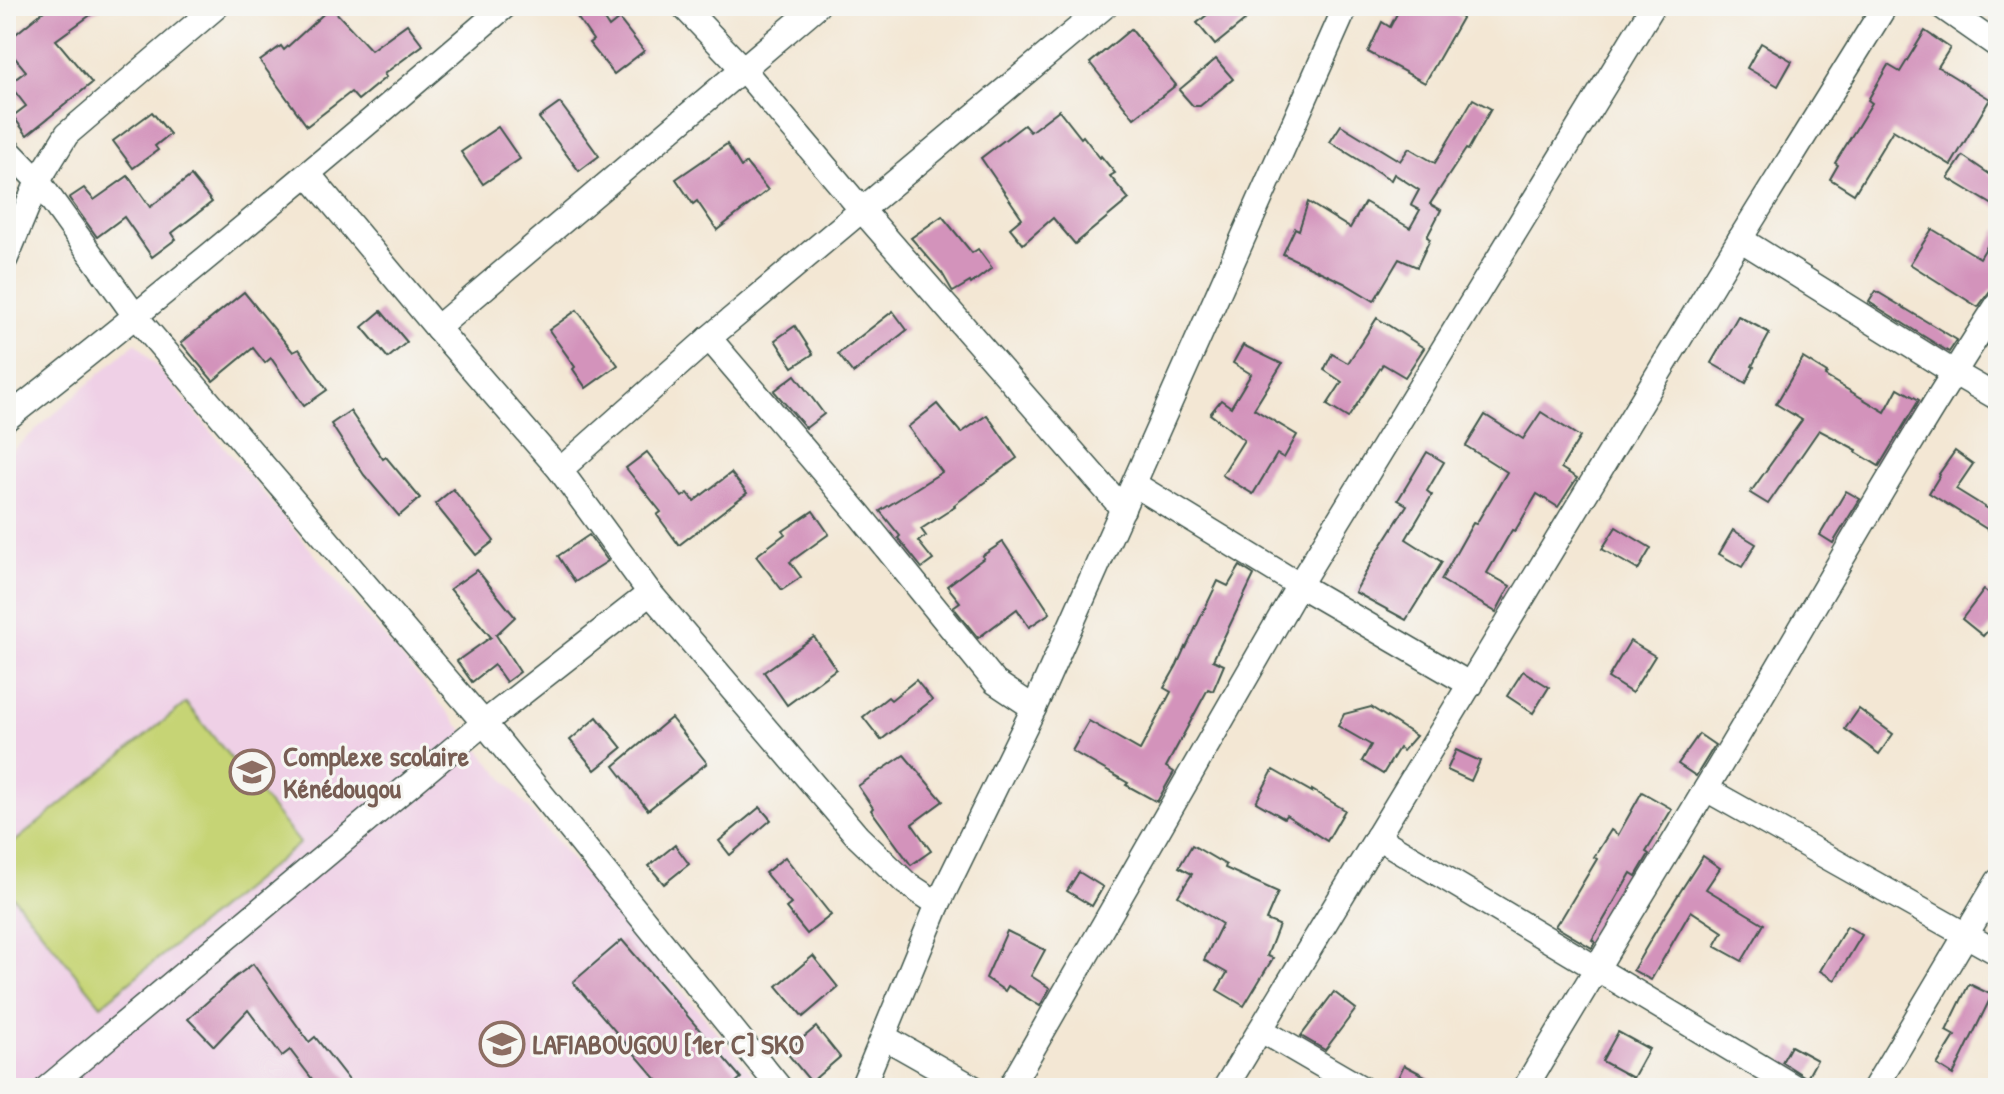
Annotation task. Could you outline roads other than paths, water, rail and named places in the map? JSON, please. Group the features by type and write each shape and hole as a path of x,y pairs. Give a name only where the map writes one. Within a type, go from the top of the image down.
{"street":[{"path":"6,258 38,181 67,134 217,6"},
{"path":"6,419 309,175 505,6"},
{"path":"683,6 742,68 1123,509"},
{"path":"437,328 817,6"},
{"path":"560,470 709,338 1105,6"},
{"path":"862,1088 938,904 1034,708 1346,6"},
{"path":"1010,1088 1299,585 1652,6"},
{"path":"1225,1088 1740,239 1885,6"},
{"path":"1941,6 1998,46"},
{"path":"6,148 38,181 136,317 484,723 780,1088"},
{"path":"309,175 560,470 650,593 858,837 906,883 938,904"},
{"path":"1740,239 1998,398"},
{"path":"1525,1088 1953,372 1998,304"},
{"path":"709,338 859,514 995,682 1034,708"},
{"path":"1134,484 1471,685"},
{"path":"47,1088 484,723 650,593"},
{"path":"1706,789 1998,953"},
{"path":"1377,837 1796,1088"},
{"path":"1875,1088 1998,881"},
{"path":"1261,1030 1361,1088"},
{"path":"884,1037 974,1088"}],"place":[{"name":"Complexe scolaire Kénédougou","path":"252,772"},
{"name":"LAFIABOUGOU [1er C] SKO","path":"502,1044"}]}
